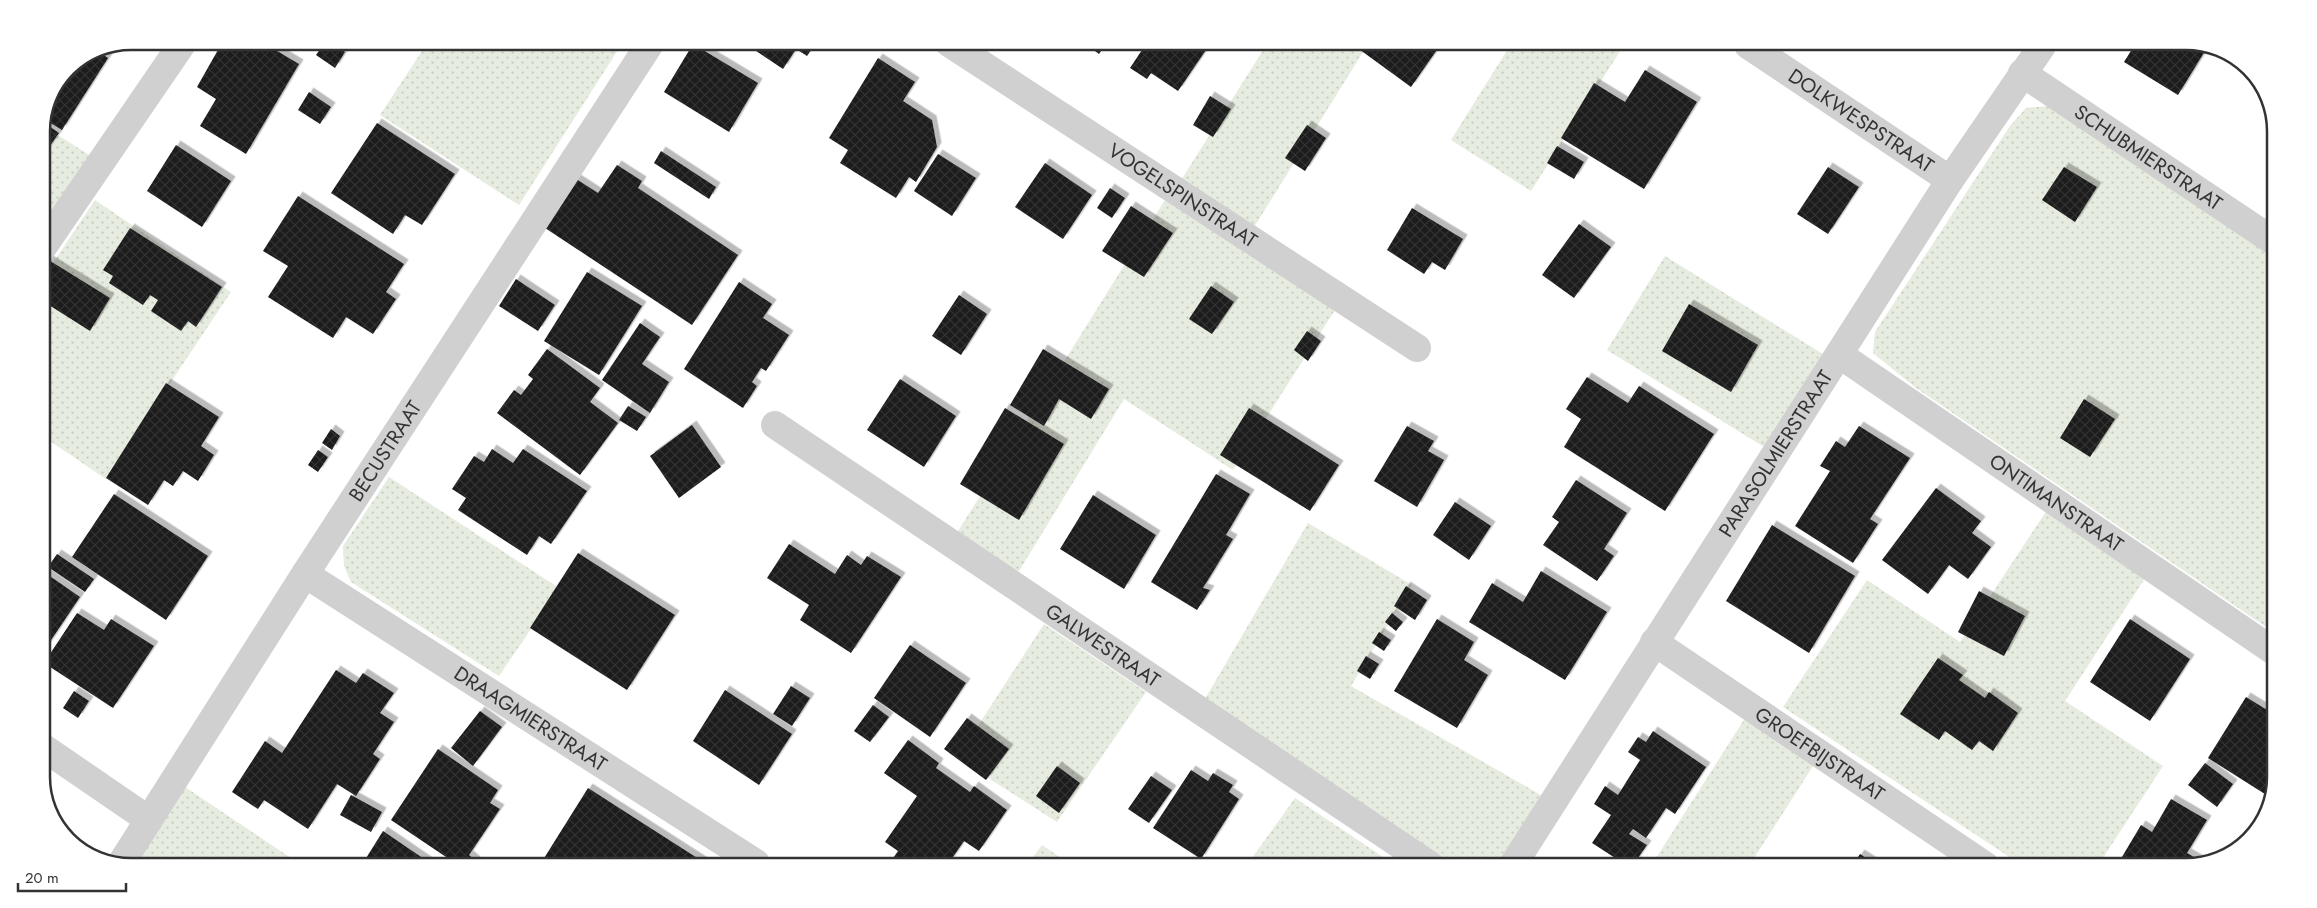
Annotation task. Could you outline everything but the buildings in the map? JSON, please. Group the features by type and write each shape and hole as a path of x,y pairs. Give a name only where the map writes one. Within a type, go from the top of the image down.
{"street":[{"path":"50,237 178,50"},
{"name":"BECUSTRAAT","path":"125,857 305,574 646,50"},
{"name":"VOGELSPINSTRAAT","path":"960,50 1417,348"},
{"name":"DOLKWESPSTRAAT","path":"1755,50 1950,180"},
{"name":"PARASOLMIERSTRAAT","path":"1517,858 1950,180 2039,50"},
{"name":"SCHUBMIERSTRAAT","path":"2022,73 2267,237"},
{"name":"ONTIMANSTRAAT","path":"1840,355 2267,647"},
{"name":"GALWESTRAAT","path":"775,425 1420,858"},
{"name":"DRAAGMIERSTRAAT","path":"305,574 748,858"},
{"name":"GROEFBIJSTRAAT","path":"1654,642 1974,858"},
{"path":"50,752 149,820"}],"shaded area":[{"path":"423,50 618,50 519,205 380,115"},
{"path":"1263,50 1364,50 1251,232 1178,185"},
{"path":"1507,50 1621,50 1531,191 1451,140"},
{"path":"2048,106 2267,245 2267,628 1916,388 1873,353 1875,332 2010,126 2026,108"},
{"path":"50,130 94,158 52,221 50,220"},
{"path":"95,200 231,292 106,479 50,441 50,268"},
{"path":"1165,200 1335,310 1233,470 1124,399 1016,576 955,536"},
{"path":"1665,256 1839,364 1782,458 1607,350"},
{"path":"389,477 559,588 499,676 351,582 344,566 343,546"},
{"path":"2047,510 2147,575 2065,701 2163,766 2103,858 2011,858 1783,707 1867,580 1960,642"},
{"path":"1308,523 1412,585 1351,686 1546,798 1509,858 1429,858 1202,704"},
{"path":"1044,624 1146,692 1057,822 957,758"},
{"path":"1747,715 1817,760 1754,858 1656,858"},
{"path":"179,783 291,858 131,858"},
{"path":"1295,798 1385,858 1252,858"},
{"path":"1042,845 1061,858 1032,858"}]}
